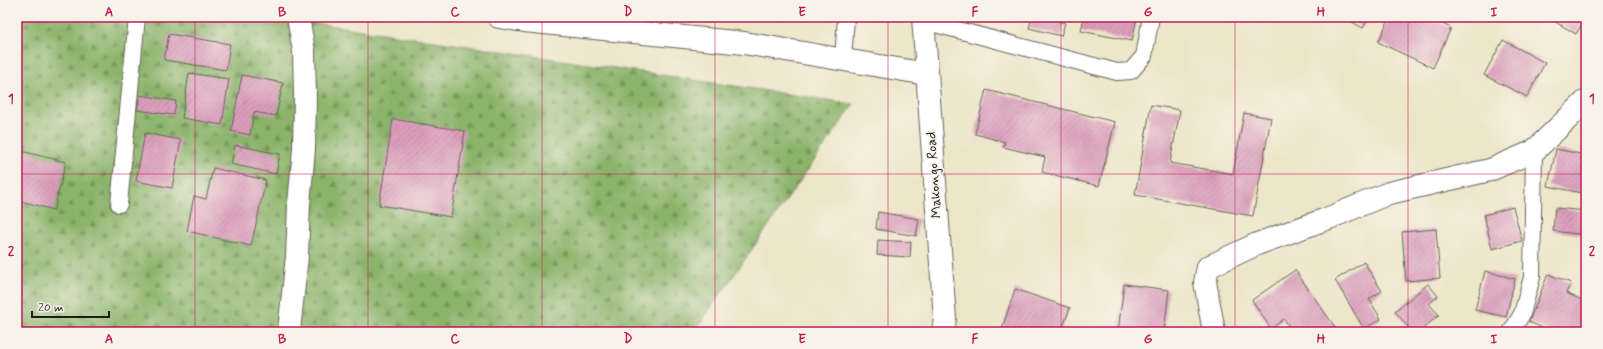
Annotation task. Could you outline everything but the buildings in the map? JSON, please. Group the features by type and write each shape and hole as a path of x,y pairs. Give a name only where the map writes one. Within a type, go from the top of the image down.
{"street":[{"path":"289,331 297,256 299,204 304,149 304,51 298,17"},
{"path":"499,17 524,21 744,43 927,74"},
{"name":"Makongo Road","path":"924,19 945,319 943,332"},
{"path":"1214,332 1204,282 1208,266 1257,244 1329,218 1389,193 1490,170 1534,151 1586,101"}],"lane":[{"path":"119,204 137,17"},
{"path":"843,60 846,17"},
{"path":"924,19 1117,72 1131,71 1144,56 1151,17"},
{"path":"1511,332 1522,314 1532,277 1534,151"}],"green space":[{"path":"17,17 275,17 854,104 694,332 17,332"}]}
